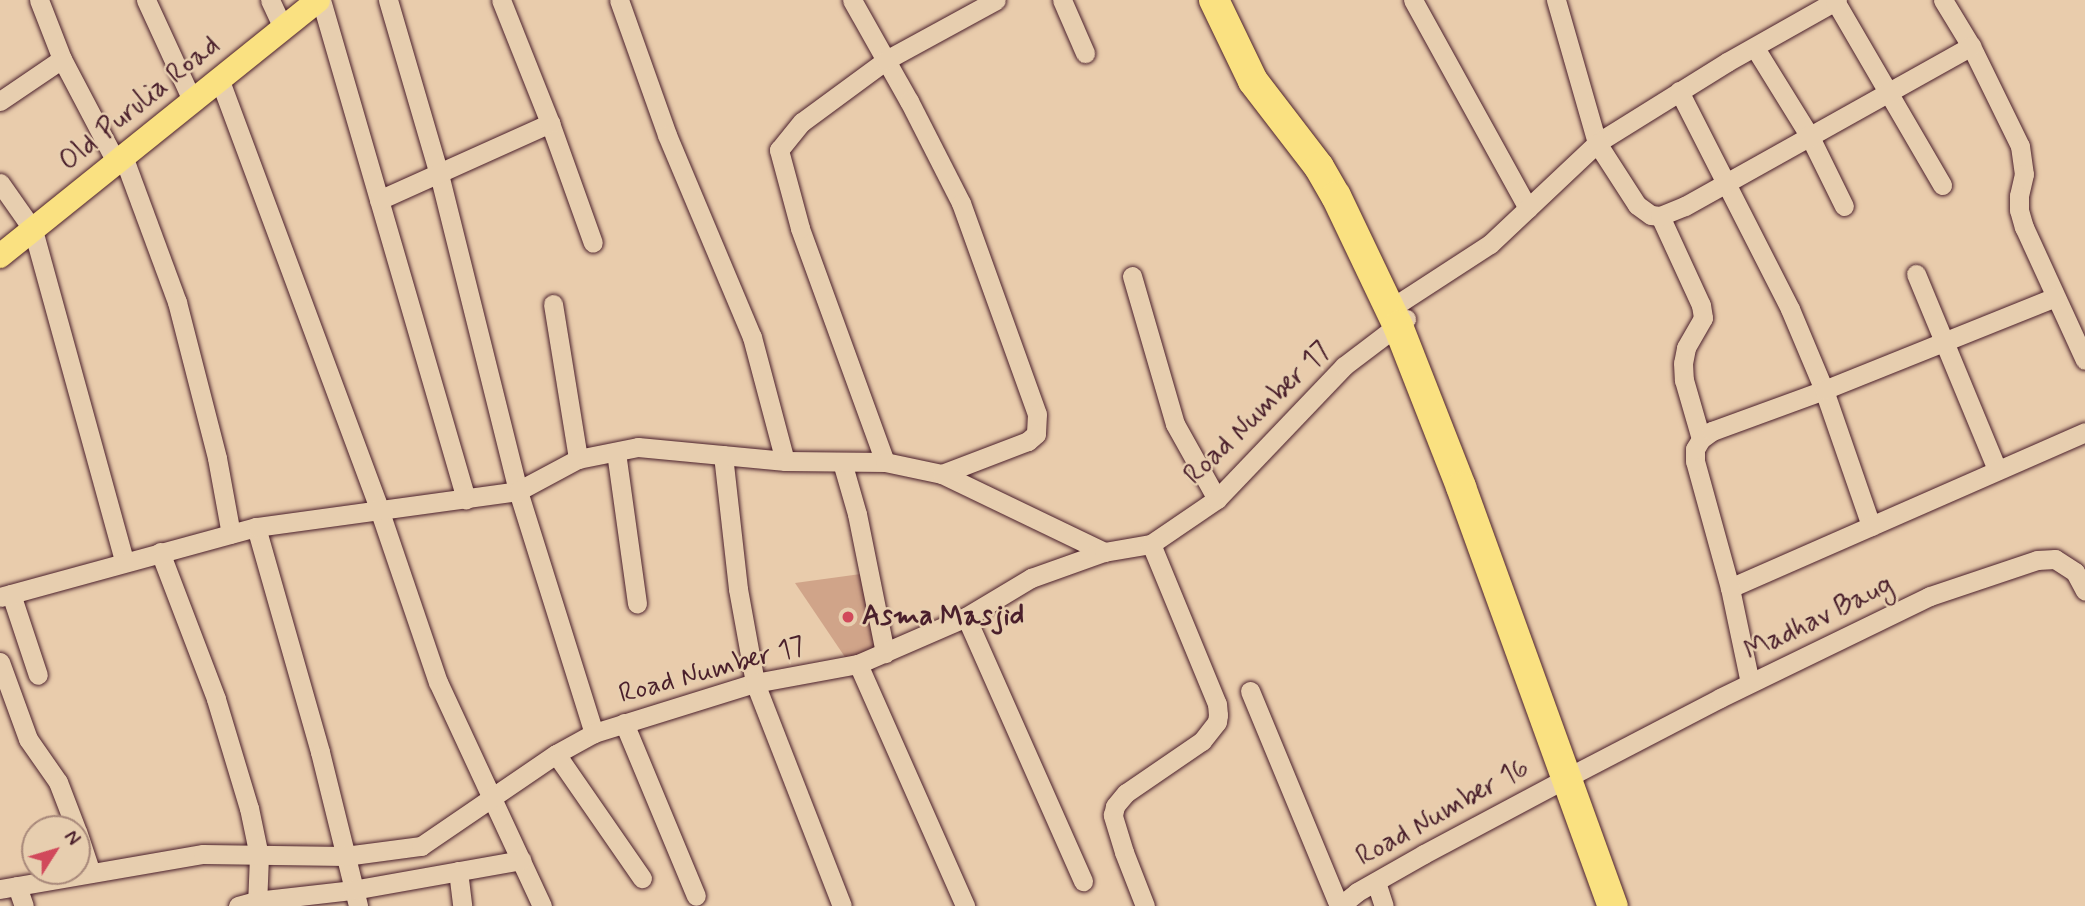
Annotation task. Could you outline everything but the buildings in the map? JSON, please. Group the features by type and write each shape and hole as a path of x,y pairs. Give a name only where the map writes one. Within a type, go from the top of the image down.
{"highway":[{"path":"1214,0 1253,80 1319,167 1401,316"},
{"path":"1226,0 1269,83 1346,187 1401,316 1571,776 1625,906"},
{"path":"1571,776 1613,906"}],"main road":[{"name":"Old Purulia Road","path":"0,256 219,78 320,0"}],"street":[{"path":"38,0 62,59 120,159 177,302 217,458 231,534"},
{"path":"146,0 192,100"},
{"path":"270,0 283,28"},
{"path":"320,0 466,499"},
{"path":"388,0 439,174 518,491 594,733"},
{"path":"501,0 550,123 593,243"},
{"path":"620,0 667,135 752,337 785,461"},
{"path":"852,0 961,203 1037,414 1036,434 1028,441 942,474"},
{"path":"885,463 800,228 779,150 802,122 886,60 996,0"},
{"path":"1062,0 1085,53"},
{"path":"1413,0 1528,208"},
{"path":"1556,0 1597,143 1637,205 1651,215 1660,216 1685,206 1971,46"},
{"path":"1836,0 1942,185"},
{"name":"Road Number 17","path":"91,873 203,855 345,856 421,846 556,754 594,733 755,683 858,664 966,617 1031,578 1104,552 1151,544 1217,499 1344,366 1490,244 1597,143 1679,91 1836,0"},
{"path":"1942,0 1971,46 2020,146 2024,174 2019,210 2085,360"},
{"path":"1755,47 1810,135 1844,206"},
{"path":"0,101 62,59"},
{"path":"219,78 380,512 438,682 542,906"},
{"path":"1679,91 1790,309 1824,390 1871,526"},
{"path":"379,200 550,123"},
{"path":"0,183 33,230 124,561"},
{"path":"1660,216 1701,306 1703,318 1686,348 1683,363 1684,380 1701,439"},
{"path":"1916,274 1997,470"},
{"path":"1132,276 1175,424 1217,499"},
{"path":"1750,683 1730,588 1695,461 1695,449 1701,439 1712,431 1824,390 2055,297"},
{"path":"553,304 578,459"},
{"path":"1730,588 2085,432"},
{"path":"38,675 5,595 256,527 518,491 578,459 638,447 785,461 885,463 942,474 1104,552"},
{"path":"616,452 638,604"},
{"path":"723,455 738,589 755,683 842,906"},
{"path":"842,462 857,514 885,653"},
{"path":"256,527 320,751 356,898"},
{"path":"1145,906 1124,852 1113,815 1115,806 1126,793 1202,741 1217,722 1218,715 1217,705 1151,544"},
{"path":"160,552 215,699 249,807 259,856 250,904 356,898 458,871 521,860"},
{"name":"Madhav Baug","path":"1571,776 1750,683 1930,596 2037,560 2055,559 2075,572 2085,591"},
{"path":"966,617 1083,881"},
{"path":"0,662 28,739 58,782 71,815"},
{"path":"858,664 965,906"},
{"path":"1250,691 1339,906"},
{"path":"624,723 696,896"},
{"path":"556,754 642,878"},
{"name":"Road Number 16","path":"1339,906 1376,882 1571,776"},
{"path":"458,871 462,906"},
{"path":"1376,882 1384,906"},
{"path":"9,887 24,906"}],"place":[{"name":"Asma Masjid","path":"848,617"}]}
